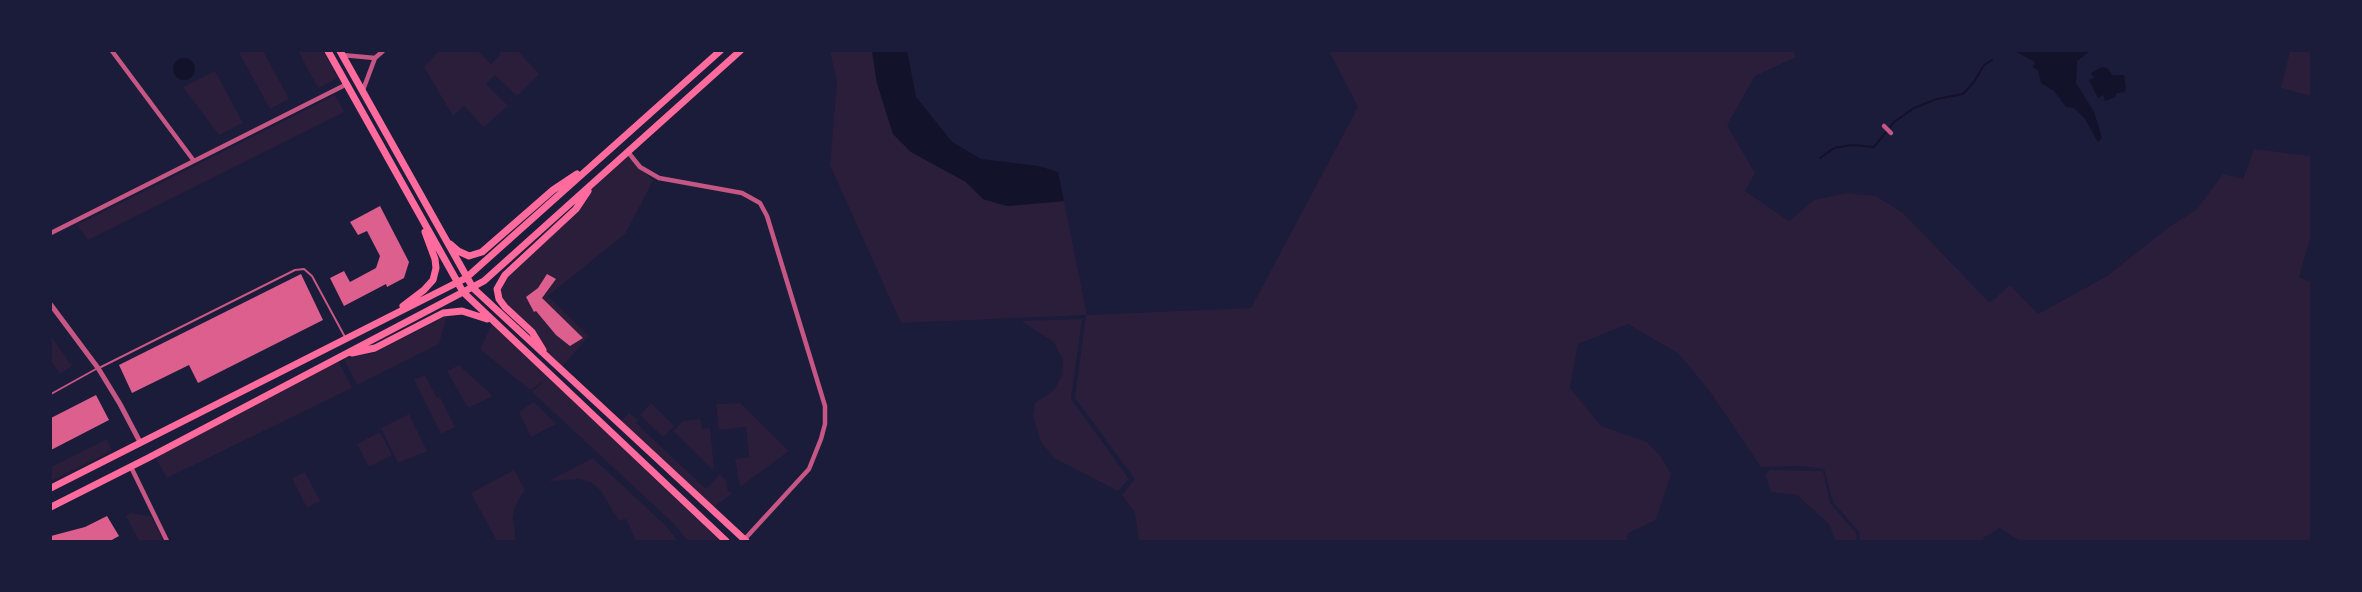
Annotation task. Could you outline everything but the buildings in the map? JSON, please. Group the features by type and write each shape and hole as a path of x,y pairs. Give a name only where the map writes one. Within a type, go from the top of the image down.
{"main road":[{"path":"328,51 463,292 726,541"},
{"path":"51,488 466,278 720,51"},
{"path":"51,507 484,281 740,51"},
{"path":"341,53 473,288 744,541"},
{"path":"443,238 458,251 469,256 482,252 552,190 598,160"},
{"path":"549,359 532,332 499,299 497,289 505,275 576,209 597,179"},
{"path":"389,317 433,280 436,268 417,210"},
{"path":"340,356 374,348 443,313 462,311 497,324"}],"street":[{"path":"112,51 194,161"},
{"path":"362,92 375,58 383,51"},
{"path":"341,53 375,58"},
{"path":"51,233 347,84"},
{"path":"1885,126 1891,133"},
{"path":"628,152 640,167 659,178 742,193 760,203 767,216 825,406 825,424 809,469 744,541"},
{"path":"51,305 97,368 140,442"},
{"path":"131,467 167,541"}],"lane":[{"path":"51,394 97,368 295,270 304,269 312,276 345,338"}],"shaded area":[{"path":"238,51 263,51 289,99 270,109"},
{"path":"298,51 323,51 338,78 318,88"},
{"path":"436,51 478,51 491,64 501,54 498,51 520,51 539,74 517,96 495,75 486,84 508,106 484,127 464,106 453,116 424,67"},
{"path":"830,51 872,51 877,83 893,134 911,152 966,182 983,199 1007,206 1064,201 1087,315 1251,308 1358,107 1329,51 1793,51 1796,57 1755,76 1727,125 1755,173 1745,191 1789,221 1814,200 1847,193 1876,196 1903,213 1990,303 2010,285 2038,314 2107,276 2169,227 2197,209 2223,174 2243,179 2254,149 2311,156 2311,236 2299,277 2311,282 2311,541 2020,541 2000,528 1983,538 1983,541 1860,541 1859,532 1833,502 1824,469 1801,466 1761,467 1711,393 1679,354 1628,324 1578,344 1570,388 1601,426 1647,442 1660,455 1671,474 1656,520 1628,533 1627,541 1139,541 1135,513 1122,495 1135,479 1075,398 1086,315 901,323 830,165 837,82"},
{"path":"872,51 907,51 916,97 952,142 981,159 1038,166 1058,172 1064,201 1007,206 983,199 966,182 911,152 893,134 877,83"},
{"path":"2015,51 2090,51 2077,61 2076,83 2094,112 2102,138 2098,142 2085,119 2074,108 2066,107 2054,91 2041,83 2038,70 2033,67 2035,62"},
{"path":"2290,51 2311,51 2311,96 2281,88"},
{"path":"184,58 192,61 195,69 192,77 184,80 176,77 173,69 176,61"},
{"path":"2102,67 2107,68 2112,75 2124,75 2126,88 2125,92 2117,93 2115,97 2105,101 2103,95 2098,98 2089,80 2094,78 2091,73"},
{"path":"215,71 243,123 219,135 183,87"},
{"path":"335,95 344,112 88,240 77,225"},
{"path":"628,152 653,181 625,234 548,296 589,336 560,369 549,359 532,332 500,299 501,281 576,209 597,179"},
{"path":"447,316 439,344 357,385 344,359 374,353"},
{"path":"1082,319 1071,399 1129,479 1118,491 1054,458 1041,442 1033,416 1035,403 1054,390 1062,375 1063,360 1054,342 1021,321"},
{"path":"492,324 720,541 688,541 673,523 532,392 545,380 530,390 480,349"},
{"path":"51,336 72,366 60,374 51,361"},
{"path":"338,360 352,388 167,478 155,457"},
{"path":"459,365 493,396 468,408 447,371"},
{"path":"425,375 455,427 441,434 414,380"},
{"path":"534,402 556,424 531,437 519,412"},
{"path":"651,403 674,426 663,437 640,415"},
{"path":"740,403 789,451 740,487 735,459 749,457 746,427 719,430 716,404"},
{"path":"629,413 638,420 636,423 706,489 720,474 732,494 712,508 620,422"},
{"path":"409,414 427,451 398,463 381,428"},
{"path":"700,419 702,429 710,428 712,469 673,431 683,421"},
{"path":"380,432 392,455 369,467 357,444"},
{"path":"107,439 112,451 51,481 51,467"},
{"path":"593,458 666,526 678,541 636,541 626,519 619,521 601,491 592,483 580,479 548,481"},
{"path":"514,470 525,490 515,506 513,518 516,541 497,541 471,493"},
{"path":"1770,470 1823,471 1830,503 1856,533 1857,541 1836,541 1829,524 1797,495 1771,492 1765,474"},
{"path":"305,472 320,501 307,508 292,478"},
{"path":"131,513 151,516 163,541 139,541 126,516"}],"waterway":[{"path":"1820,158 1834,148 1852,145 1874,147 1894,122 1914,108 1937,99 1963,94 1984,65 1992,60"}]}
